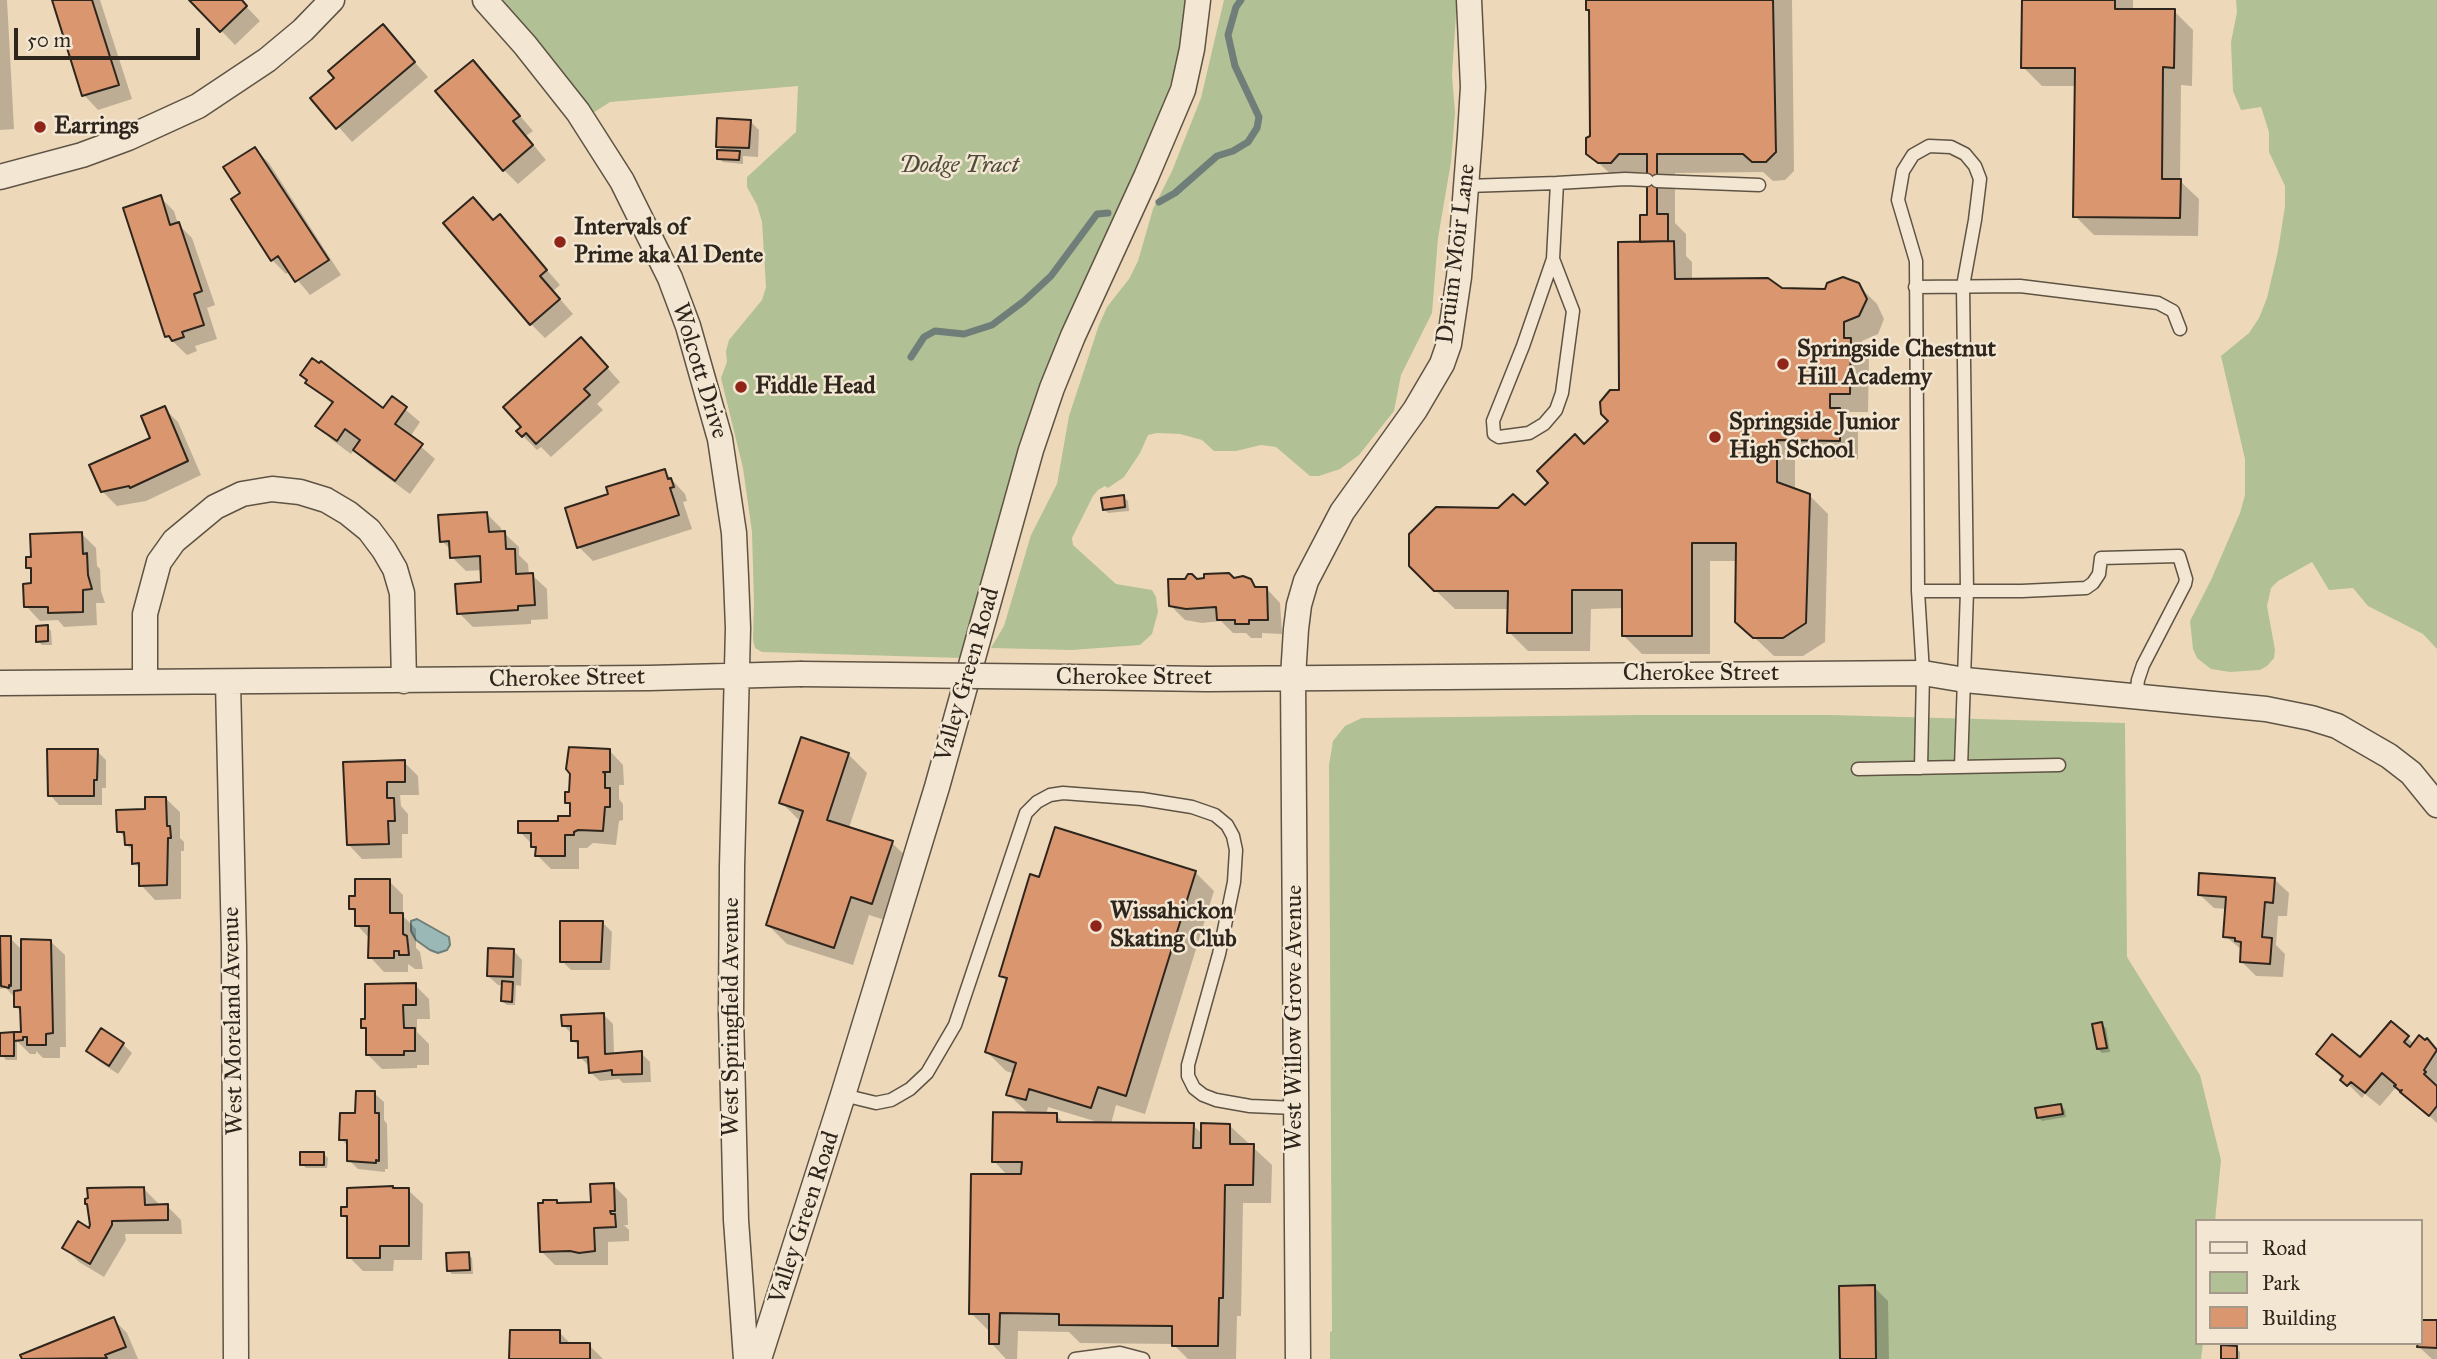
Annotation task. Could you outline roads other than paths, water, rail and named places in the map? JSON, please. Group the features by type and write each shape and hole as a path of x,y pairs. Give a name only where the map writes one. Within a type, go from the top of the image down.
{"street":[{"path":"0,177 82,155 128,138 198,106 267,61 332,0"},
{"name":"Wolcott Drive","path":"485,0 525,45 600,145 646,227 670,278 688,326 709,395 728,486 736,578 736,675"},
{"name":"Valley Green Road","path":"759,1359 937,788 1031,450 1073,336 1146,177 1182,90 1192,49 1198,0"},
{"name":"Druim Moir Lane","path":"1293,677 1297,617 1306,581 1342,512 1415,410 1442,364 1455,312 1466,186 1473,87 1469,0"},
{"path":"145,682 145,614 159,562 174,541 215,507 242,494 272,489 300,492 326,500 369,530 384,550 395,569 402,593 404,681"},
{"name":"Cherokee Street","path":"0,683 404,681 800,674 1293,677 1923,673 1965,680 2266,709 2311,718 2337,726 2362,739 2411,773 2437,804"},
{"name":"West Springfield Avenue","path":"736,675 731,1028 735,1207 747,1359"},
{"name":"West Willow Grove Avenue","path":"1293,677 1298,1359"},
{"name":"West Moreland Avenue","path":"228,682 234,972 236,1359"}],"lane":[{"path":"1921,768 1923,673 1918,591 1916,261 1898,200 1903,171 1913,155 1928,146 1951,147 1965,154 1975,166 1980,178 1963,286 1967,591 1961,767"},
{"path":"1466,186 1625,179 1759,185"},
{"path":"1553,259 1573,311 1562,393 1556,410 1544,424 1529,433 1499,437 1494,434 1493,421 1553,259 1557,183"},
{"path":"1915,288 2020,286 2158,303 2173,311 2180,329"},
{"path":"1918,591 2086,588 2099,574 2101,558 2179,556 2185,584 2143,665 2136,697"},
{"path":"1858,769 2059,765"},
{"path":"843,1095 876,1103 891,1100 910,1089 928,1073 955,1026 1026,813 1037,802 1050,795 1063,793 1142,799 1192,807 1215,815 1227,825 1236,850 1234,881 1219,954 1188,1065 1188,1076 1194,1088 1216,1100 1251,1106 1295,1108"},
{"path":"1074,1359 1120,1353 1143,1359"}],"water":[{"path":"417,919 449,937 450,945 447,950 438,953 416,940 411,931 411,921"}],"waterway":[{"path":"1159,202 1175,193 1217,156 1248,142 1257,128 1259,117 1235,66 1228,35 1236,7 1241,0"},
{"path":"911,357 924,337 935,331 964,334 992,325 1051,276 1097,214 1108,213"}],"place":[{"name":"Earrings","path":"40,127"},
{"name":"Intervals of Prime aka Al Dente","path":"560,242"},
{"name":"Springside Chestnut Hill Academy","path":"1783,364"},
{"name":"Fiddle Head","path":"741,387"},
{"name":"Springside Junior High School","path":"1715,437"},
{"name":"Wissahickon Skating Club","path":"1096,926"}],"park label":[{"name":"Dodge Tract","path":"959,166"}]}
